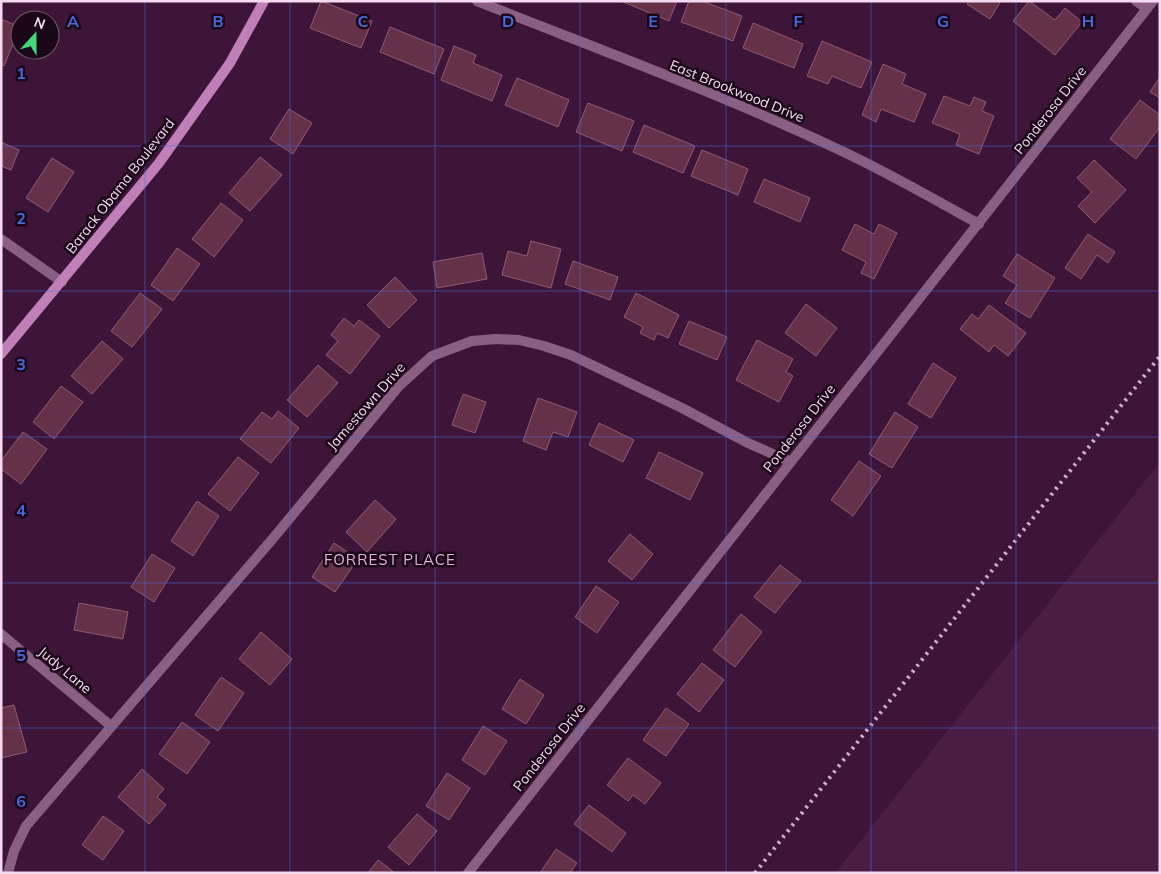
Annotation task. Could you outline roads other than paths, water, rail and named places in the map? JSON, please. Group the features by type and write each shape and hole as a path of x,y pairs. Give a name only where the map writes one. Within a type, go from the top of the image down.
{"main road":[{"name":"Barack Obama Boulevard","path":"1,354 159,163 230,63 264,1"}],"street":[{"name":"East Brookwood Drive","path":"477,1 736,105 830,145 979,224"},
{"path":"1136,1 1150,5"},
{"name":"Ponderosa Drive","path":"468,873 1150,5"},
{"path":"1,239 62,282"},
{"name":"Jamestown Drive","path":"111,726 275,536 399,386 432,356 451,348 472,341 495,339 519,340 571,355 682,408 748,443 791,462"},
{"name":"Judy Lane","path":"1,634 111,726"},
{"path":"8,873 14,851 26,826 111,726"}],"railway":[{"path":"755,873 1160,356"}],"district":[{"name":"FORREST PLACE","path":"390,560"}]}
